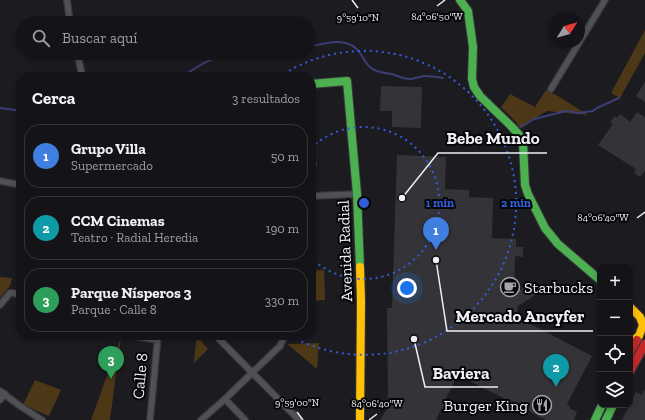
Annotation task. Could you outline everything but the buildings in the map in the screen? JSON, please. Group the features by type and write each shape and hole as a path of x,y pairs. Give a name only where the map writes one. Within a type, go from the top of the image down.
{"street":[{"path":"67,0 69,16"},
{"path":"460,0 468,11 473,47 472,79 474,87 480,96 520,136 523,142 525,185 528,194 546,228 558,244 597,277"},
{"path":"551,89 605,0"},
{"path":"79,60 82,72"},
{"name":"Avenida Radial","path":"316,84 347,81 357,194 361,301 360,420"},
{"path":"0,181 16,184"},
{"path":"316,196 357,194"},
{"path":"0,305 10,293 16,293"},
{"path":"633,308 645,316"},
{"path":"633,309 640,317 643,325 642,336 633,348"},
{"path":"633,356 645,328"},
{"path":"633,341 642,336"},
{"name":"Calle 8","path":"150,420 157,340"},
{"path":"220,340 299,420"},
{"path":"201,420 253,373 280,346 283,340"},
{"path":"633,366 645,344"},
{"path":"0,400 2,392 42,420"},
{"path":"225,399 245,420"},
{"path":"595,420 601,408"},
{"path":"601,420 608,412"}],"shaded area":[{"path":"645,30 645,53 620,98 611,93"},
{"path":"546,90 588,115 547,111 519,128 516,122 501,107 510,94 535,107"},
{"path":"324,270 325,300 316,301 316,271"},
{"path":"0,277 12,278 10,286 0,298"},
{"path":"120,340 121,340 110,420 91,420"},
{"path":"200,340 208,349 194,363 196,341"},
{"path":"319,343 317,369 287,344"},
{"path":"35,380 61,390 49,416 23,405"}],"waterway":[{"path":"316,45 334,42 349,44 358,50 372,69 383,73 392,74 407,79 421,76 443,78"},
{"path":"189,72 210,60"},
{"path":"521,127 534,119 566,111 578,113 593,111 619,98"},
{"path":"0,108 16,110"}],"traffic: fast":[{"path":"460,0 468,11 473,47 472,79 474,87 480,96 520,136 523,142 525,185 545,228 558,244 597,277"},
{"path":"316,84 347,81 357,194 360,267"},
{"path":"595,420 601,408"},
{"path":"606,420 612,408"}],"traffic: slow":[{"path":"360,267 360,420"},
{"path":"633,310 640,317 643,325 639,336 633,341"}],"traffic: jam":[{"path":"633,347 637,340"},
{"path":"633,366 645,344"}],"place":[{"name":"Bebe Mundo","path":"402,198"},
{"name":"Grupo Villa","path":"436,250"},
{"name":"Mercado Ancyfer","path":"436,260"},
{"name":"Starbucks","path":"510,287"},
{"name":"Baviera","path":"414,339"},
{"name":"Parque Nísperos 3","path":"111,379"},
{"name":"CCM Cinemas","path":"556,387"},
{"name":"Burger King","path":"542,405"}]}
